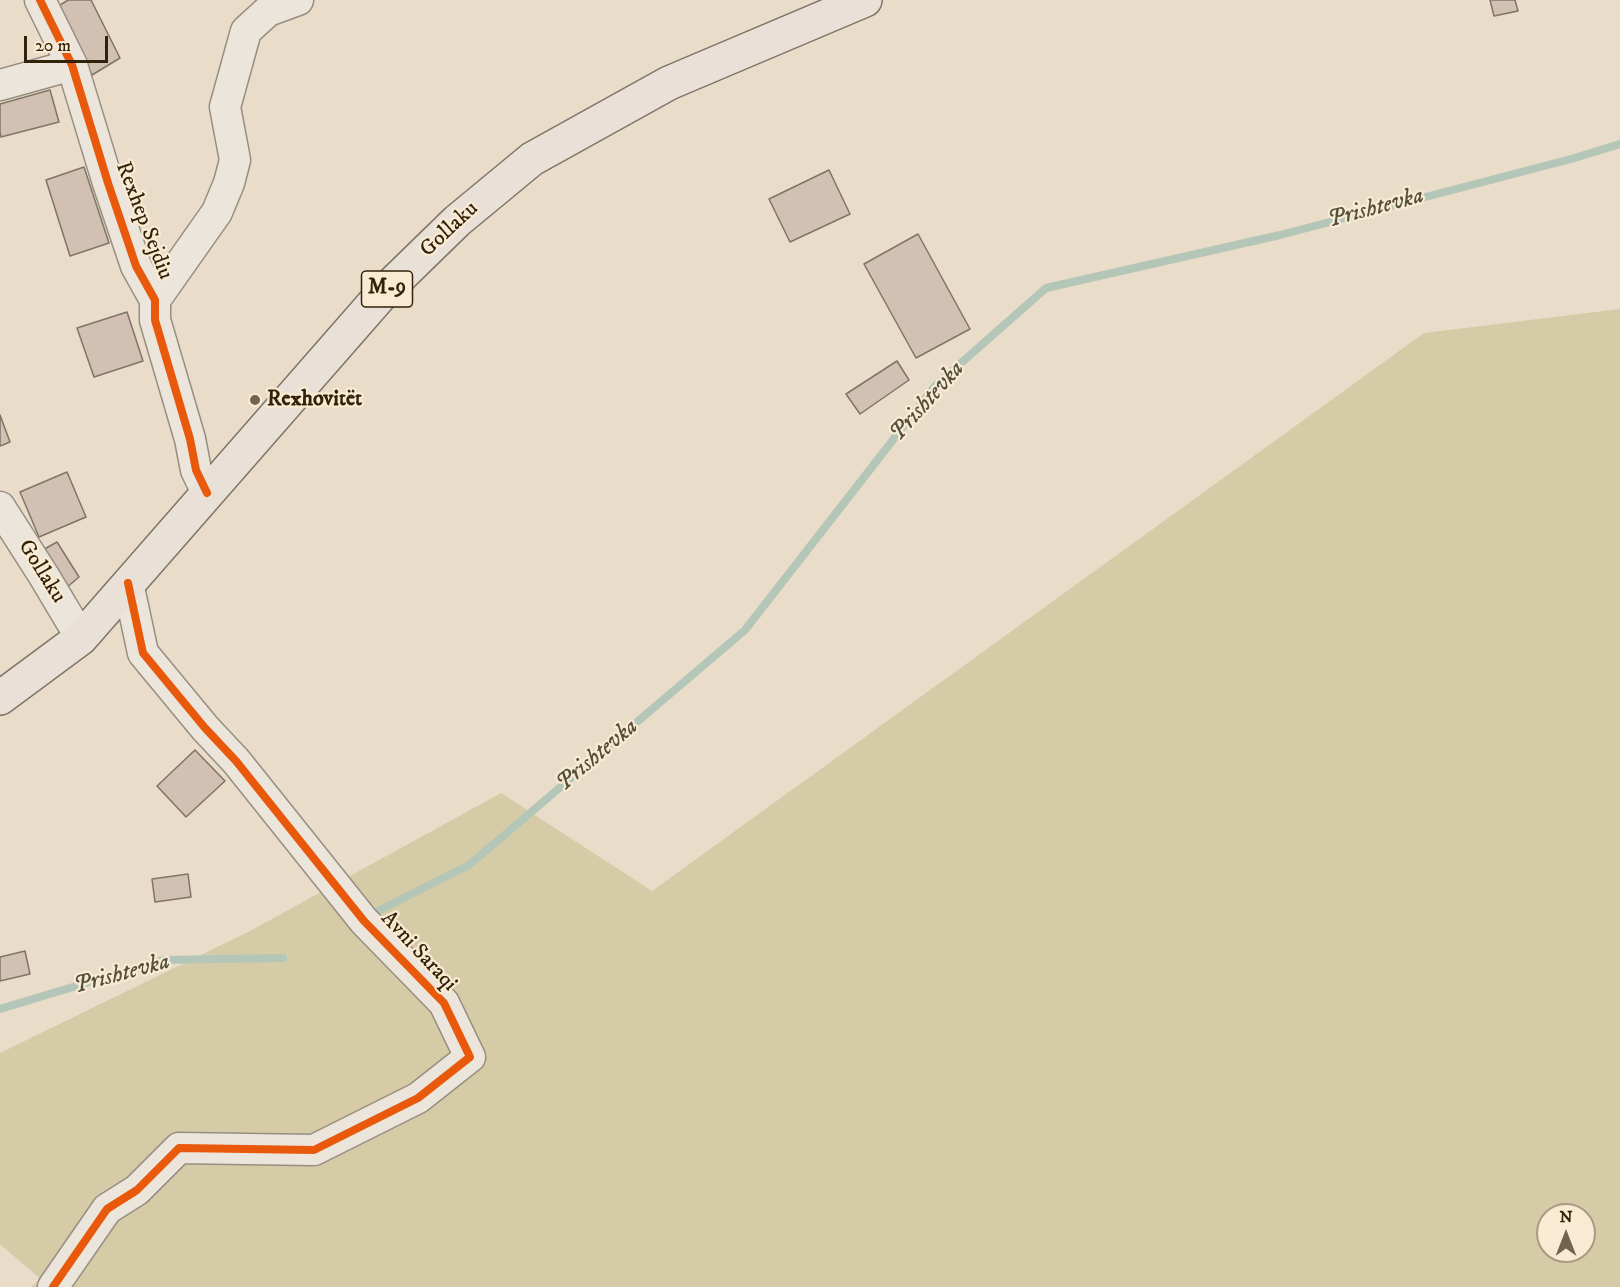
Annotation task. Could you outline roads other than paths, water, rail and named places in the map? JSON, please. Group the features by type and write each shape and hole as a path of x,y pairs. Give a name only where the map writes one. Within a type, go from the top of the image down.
{"main road":[{"name":"Gollaku","path":"0,698 81,638 381,295 457,221 532,159 669,83 865,0"}],"street":[{"name":"Rexhep Sejdiu","path":"40,0 72,65 136,266 155,300 155,320 190,439 196,470 207,493"},
{"name":"Rexhep Sejdiu","path":"155,300 217,212 229,183 235,160 225,107 246,31 268,11 298,0"},
{"path":"0,85 72,65"},
{"name":"Gollaku","path":"0,507 81,638"},
{"name":"Avni Saraqi","path":"53,1287 106,1209 137,1190 179,1148 314,1150 418,1098 470,1057 444,1003 364,921 236,761 205,728 143,653 128,584"}],"waterway":[{"name":"Prishtevka","path":"378,911 469,865 745,630 935,386 1046,288 1280,235 1571,159 1620,144"},
{"name":"Prishtevka","path":"0,1009 163,960 283,958"}],"place":[{"name":"Rexhovitët","path":"255,400"}]}
